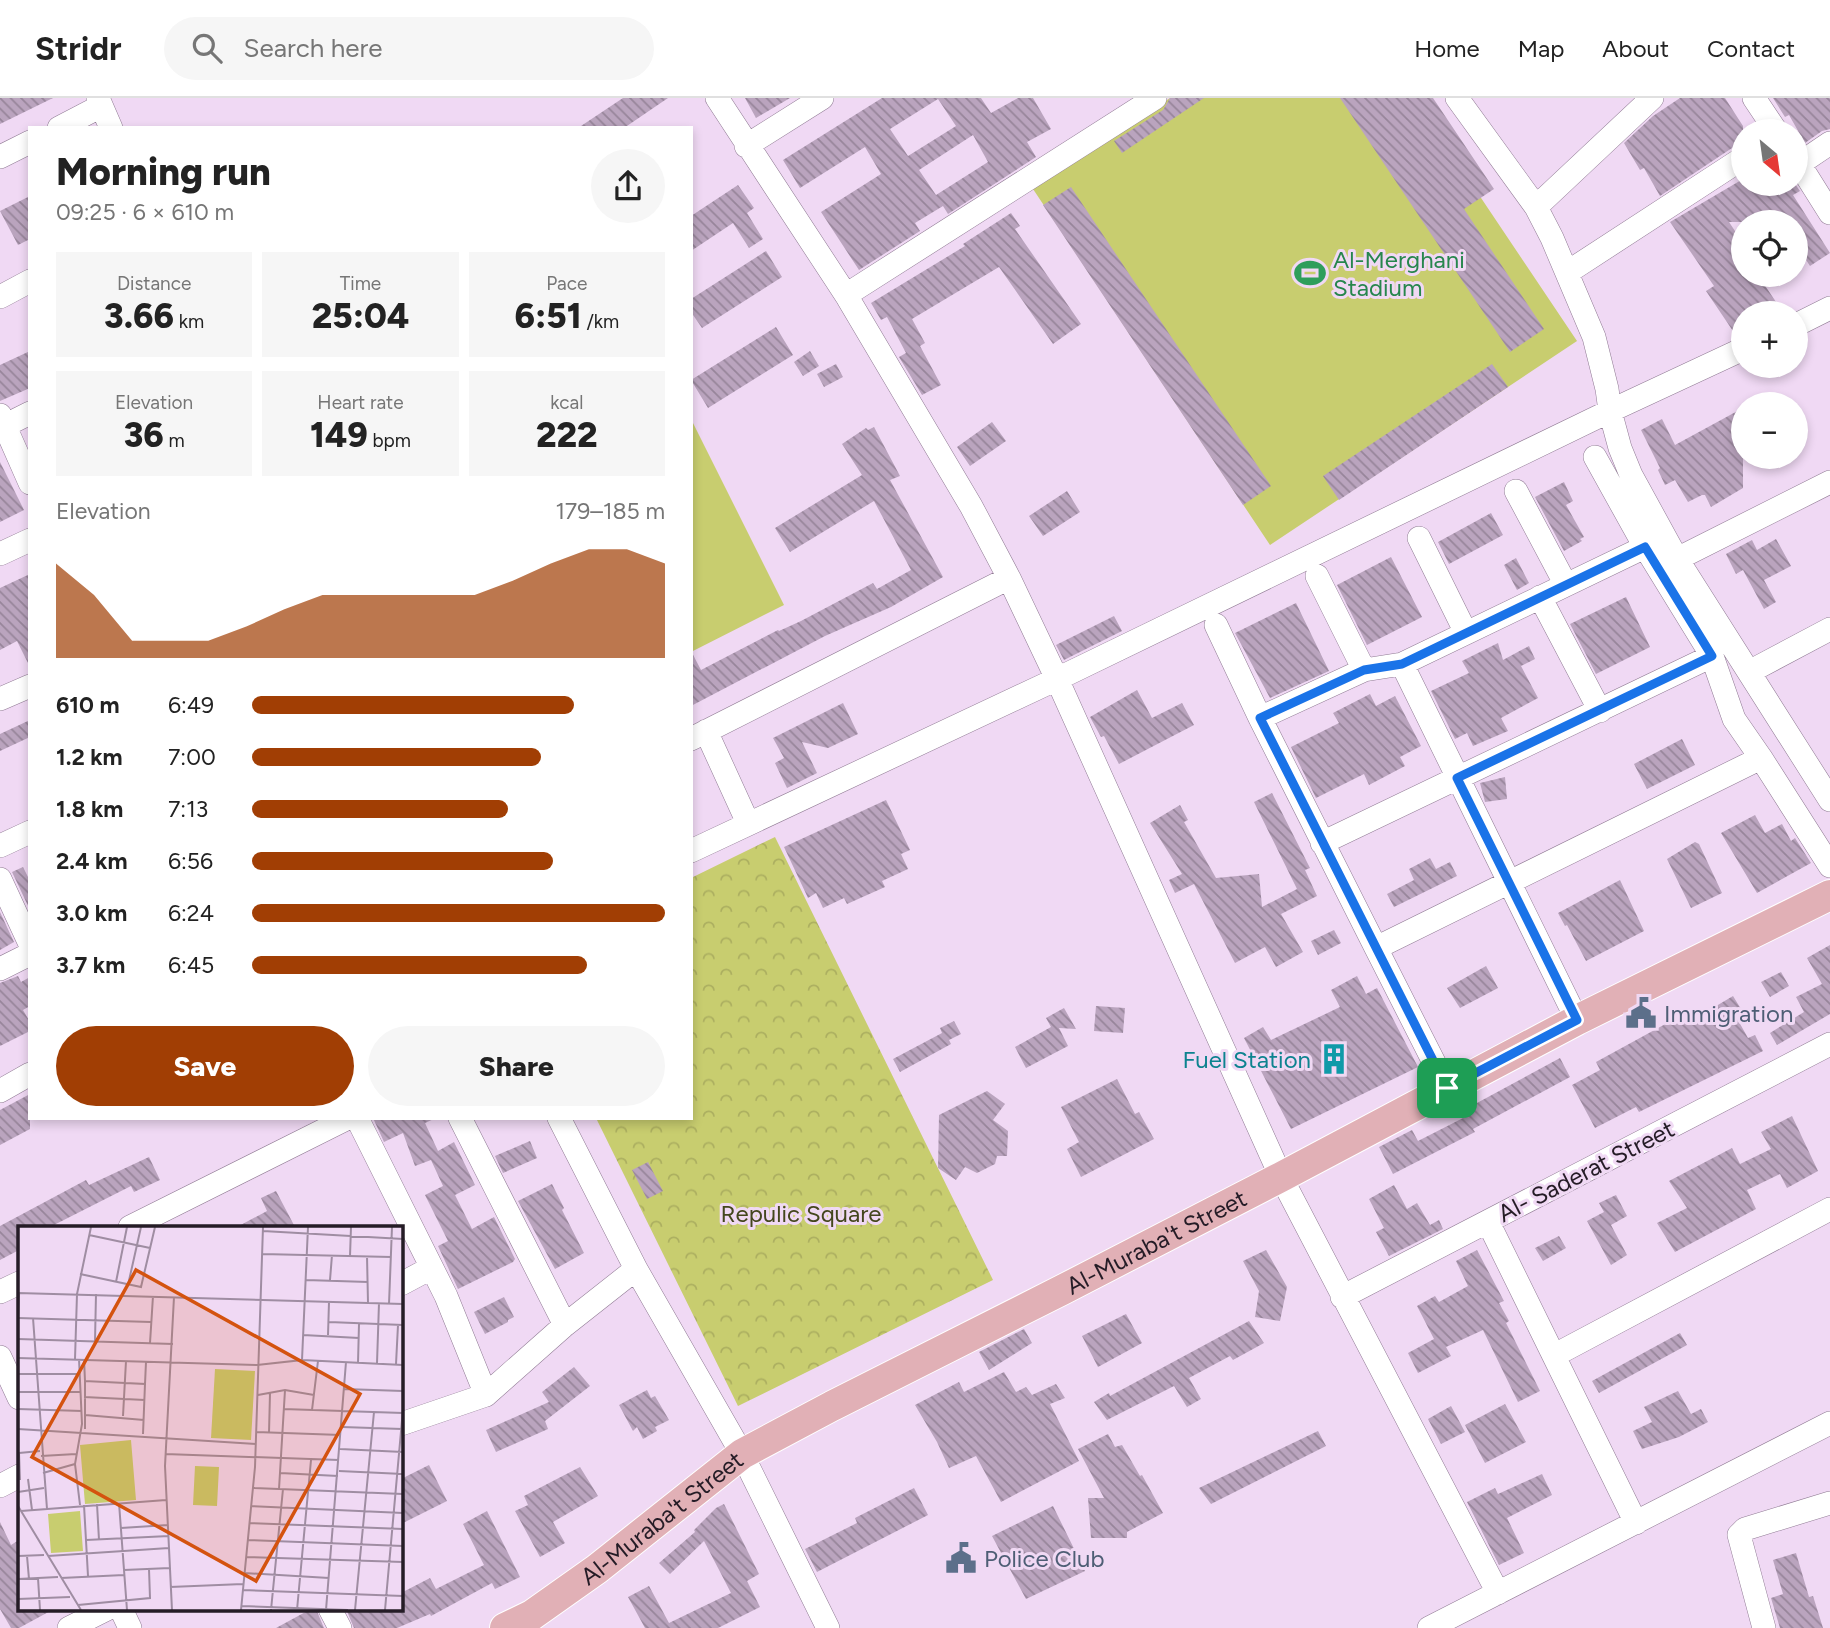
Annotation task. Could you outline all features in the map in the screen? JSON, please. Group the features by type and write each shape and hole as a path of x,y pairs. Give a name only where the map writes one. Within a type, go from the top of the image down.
{"main road":[{"name":"Al-Muraba't Street","path":"505,1628 532,1615 589,1576 742,1454 1281,1177 1577,1020 1830,895"}],"street":[{"path":"717,98 846,295 931,435 1009,578 1281,1177 1498,1593"},
{"path":"746,146 821,98"},
{"path":"846,295 1125,106 1155,98"},
{"path":"1457,98 1536,207 1568,272 1594,338 1620,448 1677,559 1826,786"},
{"path":"1536,207 1652,98"},
{"path":"1754,98 1768,119"},
{"path":"62,126 100,102 110,126"},
{"path":"0,157 28,143"},
{"path":"1808,156 1830,143"},
{"path":"1568,272 1731,166"},
{"path":"1808,179 1830,213"},
{"path":"0,297 28,282"},
{"path":"1808,319 1830,309"},
{"path":"693,850 1057,679 1731,355"},
{"path":"28,414 1,423 28,479"},
{"path":"1595,457 1645,547 1712,656 1734,719 1830,866"},
{"path":"1677,559 1830,482"},
{"path":"1516,491 1566,584"},
{"path":"1419,538 1466,633"},
{"path":"0,554 28,541"},
{"path":"1260,718 1364,670 1402,664 1645,547"},
{"path":"1317,576 1364,670"},
{"path":"748,823 699,735 1009,578"},
{"path":"1540,597 1600,711"},
{"path":"1216,625 1322,843 1447,1088"},
{"path":"1749,672 1830,629"},
{"path":"1322,843 1712,656"},
{"path":"1402,664 1577,1020"},
{"path":"0,699 28,686"},
{"path":"1376,948 1760,758"},
{"path":"0,846 28,833"},
{"path":"0,879 28,940"},
{"path":"0,969 28,955"},
{"name":"Al- Saderat Street","path":"1342,1297 1830,1044"},
{"path":"0,1091 28,1075"},
{"path":"132,1226 344,1120"},
{"path":"358,1120 446,1296 486,1395"},
{"path":"461,1120 565,1325"},
{"path":"560,1120 636,1269 742,1454 828,1628"},
{"path":"1555,1355 1830,1209"},
{"path":"1489,1222 1636,1523"},
{"path":"402,1283 431,1268"},
{"path":"402,1424 486,1395 565,1325 636,1269"},
{"path":"0,1292 18,1283"},
{"path":"1,1360 18,1396"},
{"path":"1429,1628 1830,1423"},
{"path":"0,1486 18,1477"},
{"path":"1764,1628 1739,1535 1745,1529 1828,1511"},
{"path":"69,1628 105,1610"},
{"path":"121,1610 130,1628"},
{"path":"331,1610 341,1628"}],"green space":[{"name":"Al-Merghani Stadium","path":"1170,98 1414,98 1577,341 1270,545 1033,189"},
{"path":"693,423 784,605 693,651"},
{"name":"Repulic Square","path":"775,837 993,1280 738,1406 597,1120 693,1120 693,877"}],"building":[{"path":"0,98 53,98 0,124"},
{"path":"623,98 668,98 627,126 581,126"},
{"path":"745,98 790,98 756,118"},
{"path":"882,98 981,98 991,113 1018,98 1033,98 1051,129 1027,142 1036,157 948,214 943,206 915,223 920,231 859,270 821,212 881,174 865,147 800,188 783,160","holes":["938,99 956,126 908,156 890,129","973,135 988,162 936,195 919,170"]},
{"path":"1170,98 1204,98 1122,153 1114,141 1163,110"},
{"path":"1340,98 1433,98 1494,189 1464,209 1544,329 1510,352"},
{"path":"1680,98 1725,98 1738,119 1731,119 1731,149 1660,196 1644,168 1640,170 1624,143 1653,116"},
{"path":"1773,98 1830,98 1830,129 1808,141 1808,119 1791,119 1789,115 1785,117"},
{"path":"738,185 754,208 747,213 763,239 749,248 733,223 693,250 693,215"},
{"path":"1731,186 1731,196 1794,196 1803,210 1731,210 1731,287 1766,287 1775,301 1731,301 1731,328 1706,291 1714,286 1670,222"},
{"path":"1071,187 1271,486 1243,505 1043,205"},
{"path":"28,197 28,240 18,245 0,211"},
{"path":"1011,213 1020,226 1015,229 1081,324 1053,344 999,267 912,319 925,343 920,346 941,385 922,395 899,357 906,353 887,317 881,320 871,303 965,246 963,244"},
{"path":"1808,219 1830,253 1810,266 1808,263"},
{"path":"766,251 782,277 702,328 693,315 693,298"},
{"path":"776,327 793,355 708,408 693,379"},
{"path":"810,351 819,366 803,376 794,362"},
{"path":"28,352 28,389 0,401 0,365"},
{"path":"836,364 843,377 824,387 817,374"},
{"path":"1492,364 1508,387 1339,500 1323,476"},
{"path":"1731,415 1731,469 1743,469 1743,488 1711,507 1705,495 1688,502 1675,480 1665,485 1658,470 1660,468 1641,430 1662,419 1675,445"},
{"path":"992,422 1006,441 970,466 957,447"},
{"path":"874,427 900,476 890,480 943,577 891,607 825,636 693,705 693,655 701,670 873,583 877,589 911,570 874,501 790,552 775,528 862,475 842,444 866,428 868,430"},
{"path":"0,462 24,510 0,522"},
{"path":"1564,482 1573,501 1566,505 1584,537 1580,539 1582,541 1564,551 1535,497"},
{"path":"1067,491 1080,512 1043,536 1029,516"},
{"path":"1491,513 1503,535 1449,564 1438,542"},
{"path":"1776,539 1791,566 1764,580 1776,602 1764,609 1743,570 1736,574 1726,554 1752,540 1757,550"},
{"path":"1391,557 1422,617 1367,645 1337,585"},
{"path":"1516,558 1529,583 1517,590 1504,565"},
{"path":"28,575 28,663 17,641 0,650 0,588"},
{"path":"1626,597 1650,647 1596,674 1570,624"},
{"path":"1296,603 1329,671 1270,698 1235,633"},
{"path":"1114,616 1122,631 1064,660 1056,645"},
{"path":"1498,643 1503,660 1529,646 1535,659 1521,666 1538,698 1501,718 1508,731 1473,746 1467,733 1455,739 1431,691 1469,673 1462,661"},
{"path":"1137,690 1152,718 1182,703 1194,725 1119,764 1090,717"},
{"path":"1370,694 1376,706 1395,696 1421,746 1400,757 1405,766 1369,785 1364,774 1316,798 1291,747 1339,723 1333,713"},
{"path":"843,703 858,734 828,748 802,742 817,773 787,788 775,763 784,758 773,738"},
{"path":"28,721 28,738 0,751 0,734"},
{"path":"1682,739 1695,765 1647,789 1634,764"},
{"path":"1505,777 1507,799 1485,802 1480,783"},
{"path":"1272,793 1310,868 1305,870 1317,896 1281,914 1303,952 1276,967 1265,947 1235,963 1194,884 1175,893 1169,880 1182,874 1150,823 1180,805 1188,820 1184,822 1216,878 1259,874 1262,907 1297,889 1254,802"},
{"path":"886,800 910,850 901,854 908,869 882,881 885,887 847,904 844,898 823,908 816,893 808,898 784,847"},
{"path":"1755,815 1765,833 1782,824 1791,841 1795,838 1811,863 1757,893 1721,833"},
{"path":"1695,842 1699,844 1722,893 1691,908 1667,859"},
{"path":"1430,858 1436,869 1450,862 1457,876 1394,907 1387,894 1414,880 1409,869"},
{"path":"23,867 28,877 28,906 12,872"},
{"path":"1620,880 1644,931 1586,961 1558,913"},
{"path":"0,912 14,942 0,950"},
{"path":"1334,930 1341,943 1318,955 1311,941"},
{"path":"1830,945 1830,1014 1777,1045 1770,1033 1804,1012 1796,997 1822,984 1807,958"},
{"path":"1486,966 1498,988 1460,1008 1447,988"},
{"path":"1781,972 1789,986 1770,997 1761,982"},
{"path":"18,976 21,982 28,978 28,1007 23,1010 28,1019 28,1032 0,1046 0,983"},
{"name":"Fuel Station","path":"1357,976 1366,994 1377,988 1418,1067 1291,1129 1244,1038 1263,1027 1271,1040 1340,1007 1331,990"},
{"path":"1733,996 1741,1009 1734,1013 1748,1038 1755,1035 1763,1051 1639,1112 1636,1107 1595,1128 1572,1085 1600,1070 1596,1062 1691,1010 1696,1018"},
{"path":"1096,1006 1125,1008 1123,1033 1094,1031"},
{"path":"1064,1008 1076,1029 1059,1028 1068,1046 1026,1068 1015,1047 1051,1027 1046,1018"},
{"path":"954,1021 961,1034 949,1040 951,1044 900,1072 893,1059 942,1033 940,1028"},
{"path":"1560,1058 1570,1077 1473,1129 1475,1132 1393,1174 1379,1147 1412,1130 1418,1141 1467,1116 1464,1110"},
{"path":"1117,1079 1135,1114 1139,1112 1154,1139 1081,1177 1067,1149 1079,1142 1061,1107"},
{"path":"987,1091 1005,1104 993,1120 1008,1131 1007,1156 997,1156 995,1164 977,1173 965,1167 956,1180 938,1168 939,1115"},
{"path":"28,1095 30,1129 0,1145 0,1110"},
{"path":"1792,1116 1818,1171 1787,1188 1780,1174 1747,1190 1756,1209 1675,1252 1657,1223 1687,1208 1669,1181 1732,1148 1740,1164 1771,1149 1761,1132"},
{"path":"374,1120 432,1120 425,1123 438,1151 454,1142 475,1185 455,1195 472,1229 494,1217 515,1259 513,1262 458,1289 438,1246 448,1241 425,1195 443,1186 431,1160 415,1166 403,1133 384,1142"},
{"path":"530,1141 537,1158 503,1173 495,1156"},
{"path":"149,1157 160,1180 134,1192 131,1186 52,1226 18,1226 18,1251 0,1260 0,1226 86,1180 89,1185"},
{"path":"648,1162 663,1191 647,1199 632,1170"},
{"path":"552,1184 584,1253 555,1269 518,1201"},
{"path":"1394,1185 1407,1209 1417,1203 1430,1225 1439,1220 1443,1229 1389,1256 1376,1232 1384,1228 1369,1199"},
{"path":"276,1191 294,1226 239,1226 267,1211 261,1198"},
{"path":"1616,1195 1627,1216 1611,1225 1627,1255 1611,1265 1587,1221 1604,1212 1599,1203"},
{"path":"1559,1236 1566,1248 1543,1261 1535,1248"},
{"path":"1266,1250 1287,1287 1280,1321 1255,1317 1259,1291 1243,1261"},
{"path":"1477,1250 1504,1301 1499,1303 1509,1321 1506,1323 1540,1391 1518,1402 1483,1330 1446,1347 1451,1356 1418,1373 1408,1353 1434,1339 1417,1306 1435,1296 1439,1302 1468,1286 1456,1261"},
{"path":"504,1297 514,1317 485,1334 474,1312"},
{"path":"1126,1314 1142,1343 1098,1367 1082,1336"},
{"path":"1249,1321 1264,1343 1233,1360 1230,1356 1189,1378 1201,1399 1187,1407 1174,1386 1107,1420 1094,1402 1109,1393 1110,1396"},
{"path":"1024,1329 1032,1343 989,1370 979,1352"},
{"path":"1680,1333 1687,1345 1599,1393 1592,1381"},
{"path":"574,1367 590,1386 545,1421 548,1429 496,1452 486,1430 549,1402 542,1392"},
{"path":"1004,1372 1016,1392 1026,1387 1032,1395 1056,1384 1065,1398 1050,1404 1079,1461 1001,1502 976,1456 949,1468 915,1405 959,1382 964,1392"},
{"path":"647,1390 651,1398 655,1396 669,1420 655,1427 657,1431 643,1439 637,1427 633,1431 619,1405"},
{"path":"1678,1391 1691,1414 1701,1409 1708,1422 1679,1437 1642,1449 1633,1431 1652,1422 1644,1407"},
{"path":"1505,1404 1526,1442 1485,1463 1465,1425"},
{"path":"1451,1406 1465,1432 1441,1444 1428,1419"},
{"path":"1318,1431 1326,1446 1211,1504 1199,1488"},
{"path":"1108,1434 1115,1447 1122,1445 1163,1513 1127,1532 1127,1538 1091,1538 1088,1498 1104,1498 1078,1449"},
{"path":"429,1465 447,1501 402,1524 402,1478"},
{"path":"580,1467 598,1496 553,1522 565,1543 540,1557 515,1511 528,1505 524,1496"},
{"path":"1542,1474 1552,1495 1507,1518 1524,1553 1499,1565 1467,1502 1495,1488 1498,1494"},
{"path":"914,1488 928,1515 817,1572 805,1549 857,1523 855,1518"},
{"path":"724,1504 759,1574 747,1581 760,1607 718,1628 645,1628 628,1597 649,1586 669,1623 731,1593 704,1541 670,1574 659,1563 695,1532 716,1508"},
{"path":"1053,1506 1085,1571 1026,1599 992,1536"},
{"path":"487,1511 520,1577 495,1589 492,1583 431,1616 430,1614 397,1628 354,1628 346,1610 402,1610 402,1592 430,1578 436,1589 484,1565 463,1524"},
{"path":"0,1522 11,1545 18,1541 18,1610 52,1610 19,1628 11,1628 0,1609"},
{"path":"1796,1553 1809,1597 1813,1596 1823,1628 1780,1628 1771,1598 1783,1594 1773,1560"},
{"path":"309,1610 316,1610 324,1628 276,1628"}],"place":[{"name":"Al-Merghani Stadium","path":"1310,273"},
{"name":"Immigration","path":"1641,1013"},
{"name":"Fuel Station","path":"1334,1059"},
{"name":"Police Club","path":"961,1558"}],"route":[{"path":"1645,547 1712,656 1457,778 1577,1020 1447,1088 1260,718 1364,670 1402,664 1645,547"}]}
